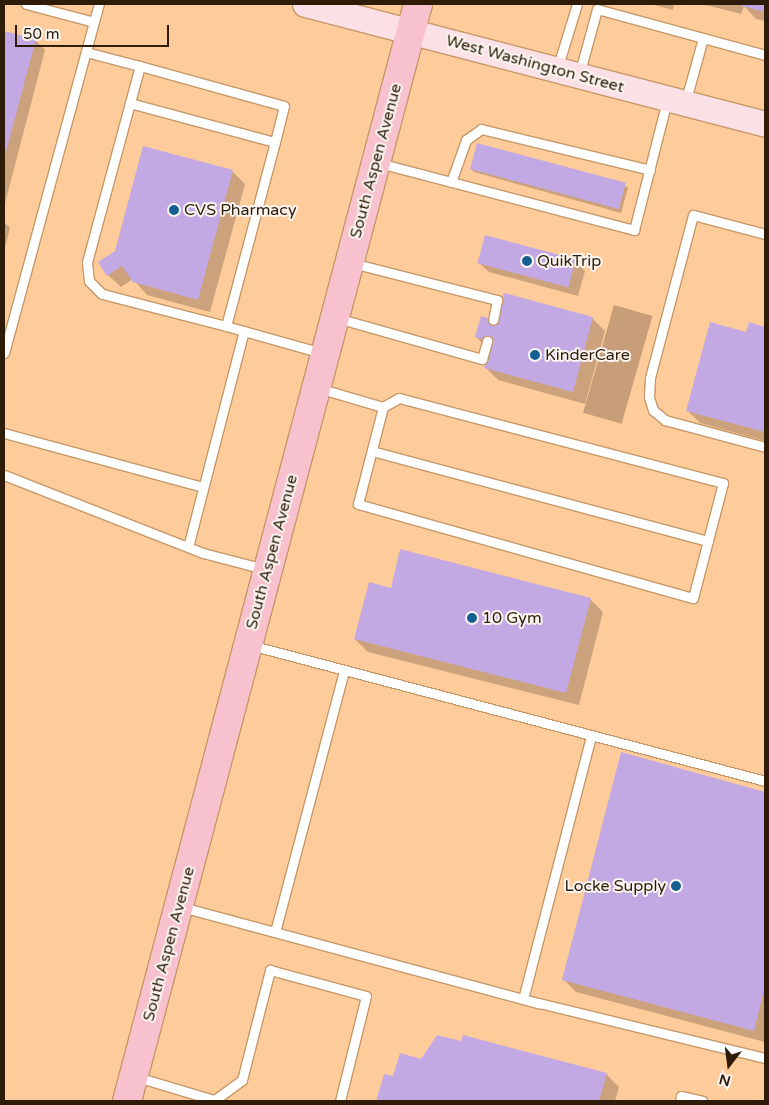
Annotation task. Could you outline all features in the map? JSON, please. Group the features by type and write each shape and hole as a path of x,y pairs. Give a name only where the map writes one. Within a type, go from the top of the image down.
{"main road":[{"name":"West Washington Street","path":"305,4 765,124"},
{"name":"South Aspen Avenue","path":"131,1089 247,644 418,4"}],"lane":[{"path":"26,4 94,22"},
{"path":"4,352 99,4"},
{"path":"568,72 577,4"},
{"path":"568,72 598,9 765,55"},
{"path":"376,162 634,230 650,170 703,38"},
{"path":"86,52 284,106 226,326"},
{"path":"140,66 87,262 89,281 102,294 325,354"},
{"path":"130,104 275,142"},
{"path":"451,182 466,140 481,129 650,170"},
{"path":"765,234 693,215 650,378 649,397 653,410 665,420 765,447"},
{"path":"349,262 498,300 493,320"},
{"path":"334,317 482,359 487,341"},
{"path":"188,547 244,331"},
{"path":"316,387 384,407"},
{"path":"399,398 723,483 693,598 358,504 384,407 399,398"},
{"path":"4,433 203,486"},
{"path":"372,451 708,541"},
{"path":"4,475 188,547 267,570"},
{"path":"247,644 765,782"},
{"path":"275,932 344,670"},
{"path":"523,999 592,736"},
{"path":"179,906 523,999 765,1058"},
{"path":"131,1089 216,1100 242,1080 270,970 366,996 340,1101"},
{"path":"680,1101 681,1096 702,1101"}],"shaded area":[{"path":"614,305 652,316 622,424 583,413"}],"building":[{"path":"743,4 765,4 765,12 742,6"},
{"path":"4,31 36,39 4,159"},
{"name":"QuikTrip","path":"477,143 626,183 619,209 470,169"},
{"name":"CVS Pharmacy","path":"143,146 233,170 198,300 133,282 122,266 107,276 98,262 115,251"},
{"name":"QuikTrip","path":"485,235 576,259 568,287 477,263"},
{"name":"KinderCare","path":"504,293 593,317 573,392 484,368 491,342 475,337 481,316 497,321"},
{"path":"710,322 746,332 749,322 765,327 765,432 686,411"},
{"name":"10 Gym","path":"400,549 591,598 566,693 354,639 369,582 391,588"},
{"name":"Locke Supply","path":"621,752 765,792 765,986 754,1031 562,980"},
{"path":"437,1035 461,1041 463,1035 607,1073 599,1101 376,1101 384,1074 393,1076 400,1053 421,1059"}],"place":[{"name":"CVS Pharmacy","path":"174,210"},
{"name":"QuikTrip","path":"527,261"},
{"name":"KinderCare","path":"535,355"},
{"name":"10 Gym","path":"472,618"},
{"name":"Locke Supply","path":"676,886"}]}
